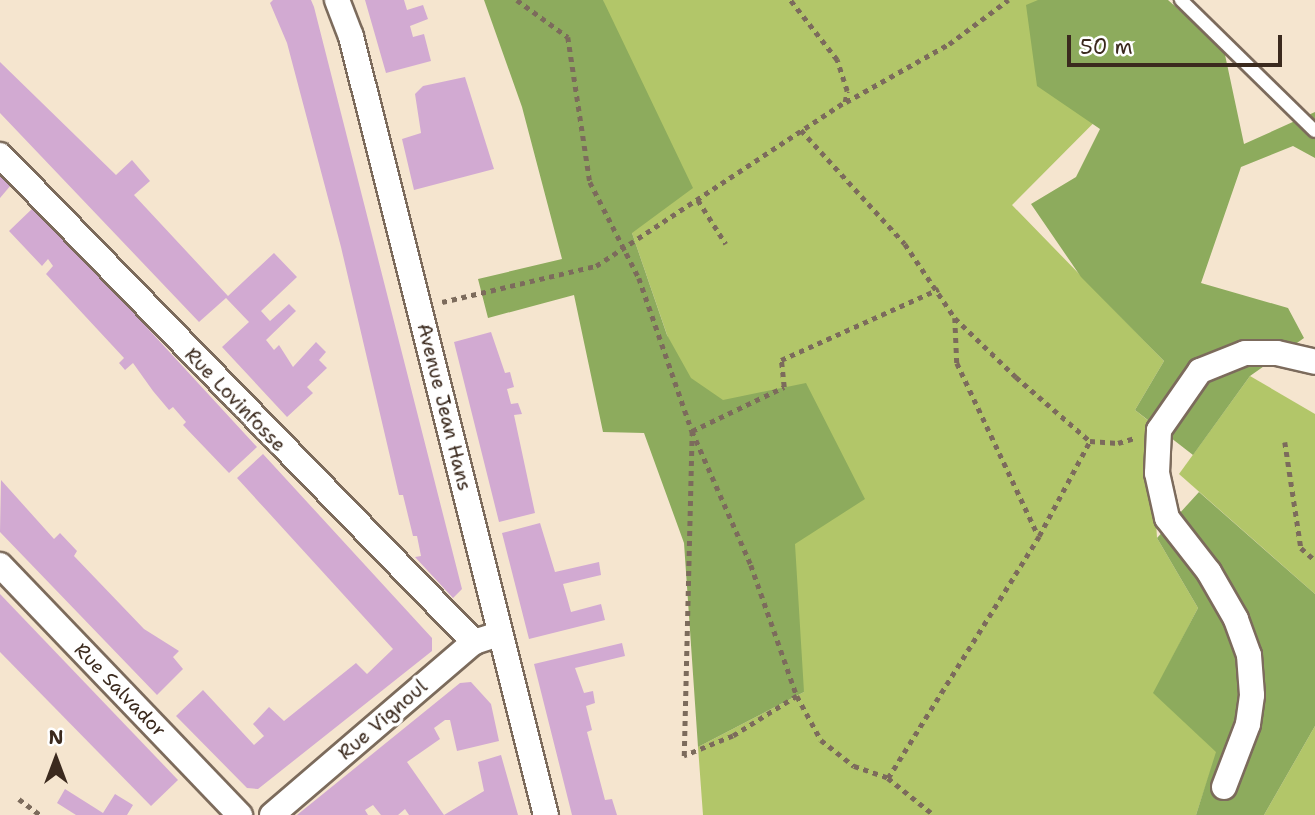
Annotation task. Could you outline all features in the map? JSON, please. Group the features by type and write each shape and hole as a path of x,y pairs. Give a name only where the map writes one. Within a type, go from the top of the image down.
{"street":[{"name":"Avenue Jean Hans","path":"337,0 351,36 546,815"},
{"name":"Rue Lovinfosse","path":"0,155 474,642"},
{"path":"1224,787 1248,724 1252,695 1249,655 1236,619 1209,572 1167,519 1157,473 1159,430 1200,371 1245,353 1277,353 1315,362"},
{"name":"Rue Salvador","path":"0,565 240,815"},
{"name":"Rue Vignoul","path":"272,815 474,642 499,633"}],"lane":[{"path":"1181,0 1315,131"}],"path":[{"path":"517,0 568,37 590,182 639,278 692,431 751,565 797,696 821,740 854,766 888,779 934,815"},
{"path":"790,0 837,60 847,91 845,102"},
{"path":"419,307 575,273 624,249 845,102 949,44 1007,0"},
{"path":"801,130 905,244 939,289 956,318 1090,441 1118,443 1159,430"},
{"path":"698,200 726,244"},
{"path":"692,431 784,387 781,360 939,289"},
{"path":"956,318 957,363 1039,536"},
{"path":"692,431 684,756 733,736 797,696"},
{"path":"888,779 1039,536 1090,441"},
{"path":"1285,442 1301,548 1315,560"},
{"path":"19,799 40,815"}],"green space":[{"path":"484,0 603,0 693,188 632,233 667,335 691,378 723,400 806,383 865,499 795,544 804,692 698,747 684,543 644,433 603,432 574,295 488,318 478,279 562,259 522,107"},
{"path":"603,0 1166,0 1191,25 1012,205 1164,361 1135,410 1150,422 1157,538 1198,608 1154,693 1217,752 1196,815 703,815 698,747 804,692 695,416 632,233"},
{"path":"1038,0 1168,0 1224,50 1244,144 1315,112 1315,158 1293,146 1241,167 1201,283 1288,308 1304,338 1250,376 1193,455 1135,410 1164,361 1081,277 1031,204 1076,177 1100,129 1037,86 1026,5"},
{"path":"1250,376 1315,414 1315,594 1179,474"},
{"path":"1199,492 1315,594 1315,726 1264,815 1196,815 1216,752 1153,693 1198,608 1157,538"},
{"path":"1315,726 1315,815 1264,815"}],"building":[{"path":"273,0 311,0 314,7 462,589 453,598 415,557 421,556 417,536 413,536 403,495 399,495 341,247 287,43 270,3"},
{"path":"365,0 404,0 407,10 423,5 428,19 410,26 413,37 424,34 431,61 386,73"},
{"path":"0,62 116,175 132,160 150,181 134,195 228,296 274,253 297,277 261,311 270,321 289,304 296,311 266,340 274,350 279,345 293,367 316,342 326,352 319,360 327,368 307,387 313,393 287,417 222,347 249,322 226,298 199,322 0,113"},
{"path":"465,77 494,169 414,190 402,139 421,133 415,94 423,86"},
{"path":"0,175 11,185 0,198"},
{"path":"35,206 257,447 229,473 183,425 186,422 173,407 169,410 133,363 125,370 119,363 124,358 46,274 53,266 48,259 42,266 9,231"},
{"path":"491,332 505,373 510,372 514,387 507,389 511,404 518,403 522,414 514,415 535,513 499,522 454,342"},
{"path":"263,454 432,638 432,651 258,789 247,788 176,716 203,690 254,745 264,736 253,724 269,707 284,721 356,663 367,674 393,649 237,478"},
{"path":"1,480 54,539 60,533 77,551 74,556 144,629 179,651 173,657 183,669 157,695 0,532"},
{"path":"540,523 555,572 599,562 601,575 563,584 571,612 601,604 605,620 529,639 502,533"},
{"path":"0,594 178,780 151,806 0,652"},
{"path":"622,643 625,656 575,668 584,693 593,691 595,703 586,706 592,730 587,732 605,800 612,799 617,815 572,815 534,664"},
{"path":"471,682 491,704 499,741 457,751 450,720 445,720 434,728 440,739 407,762 444,815 409,815 405,809 398,815 381,815 373,805 365,810 368,815 297,815 460,683"},
{"path":"501,755 518,815 444,815 484,791 478,762"},
{"path":"65,789 103,813 115,794 133,805 127,815 76,815 57,803"}]}
